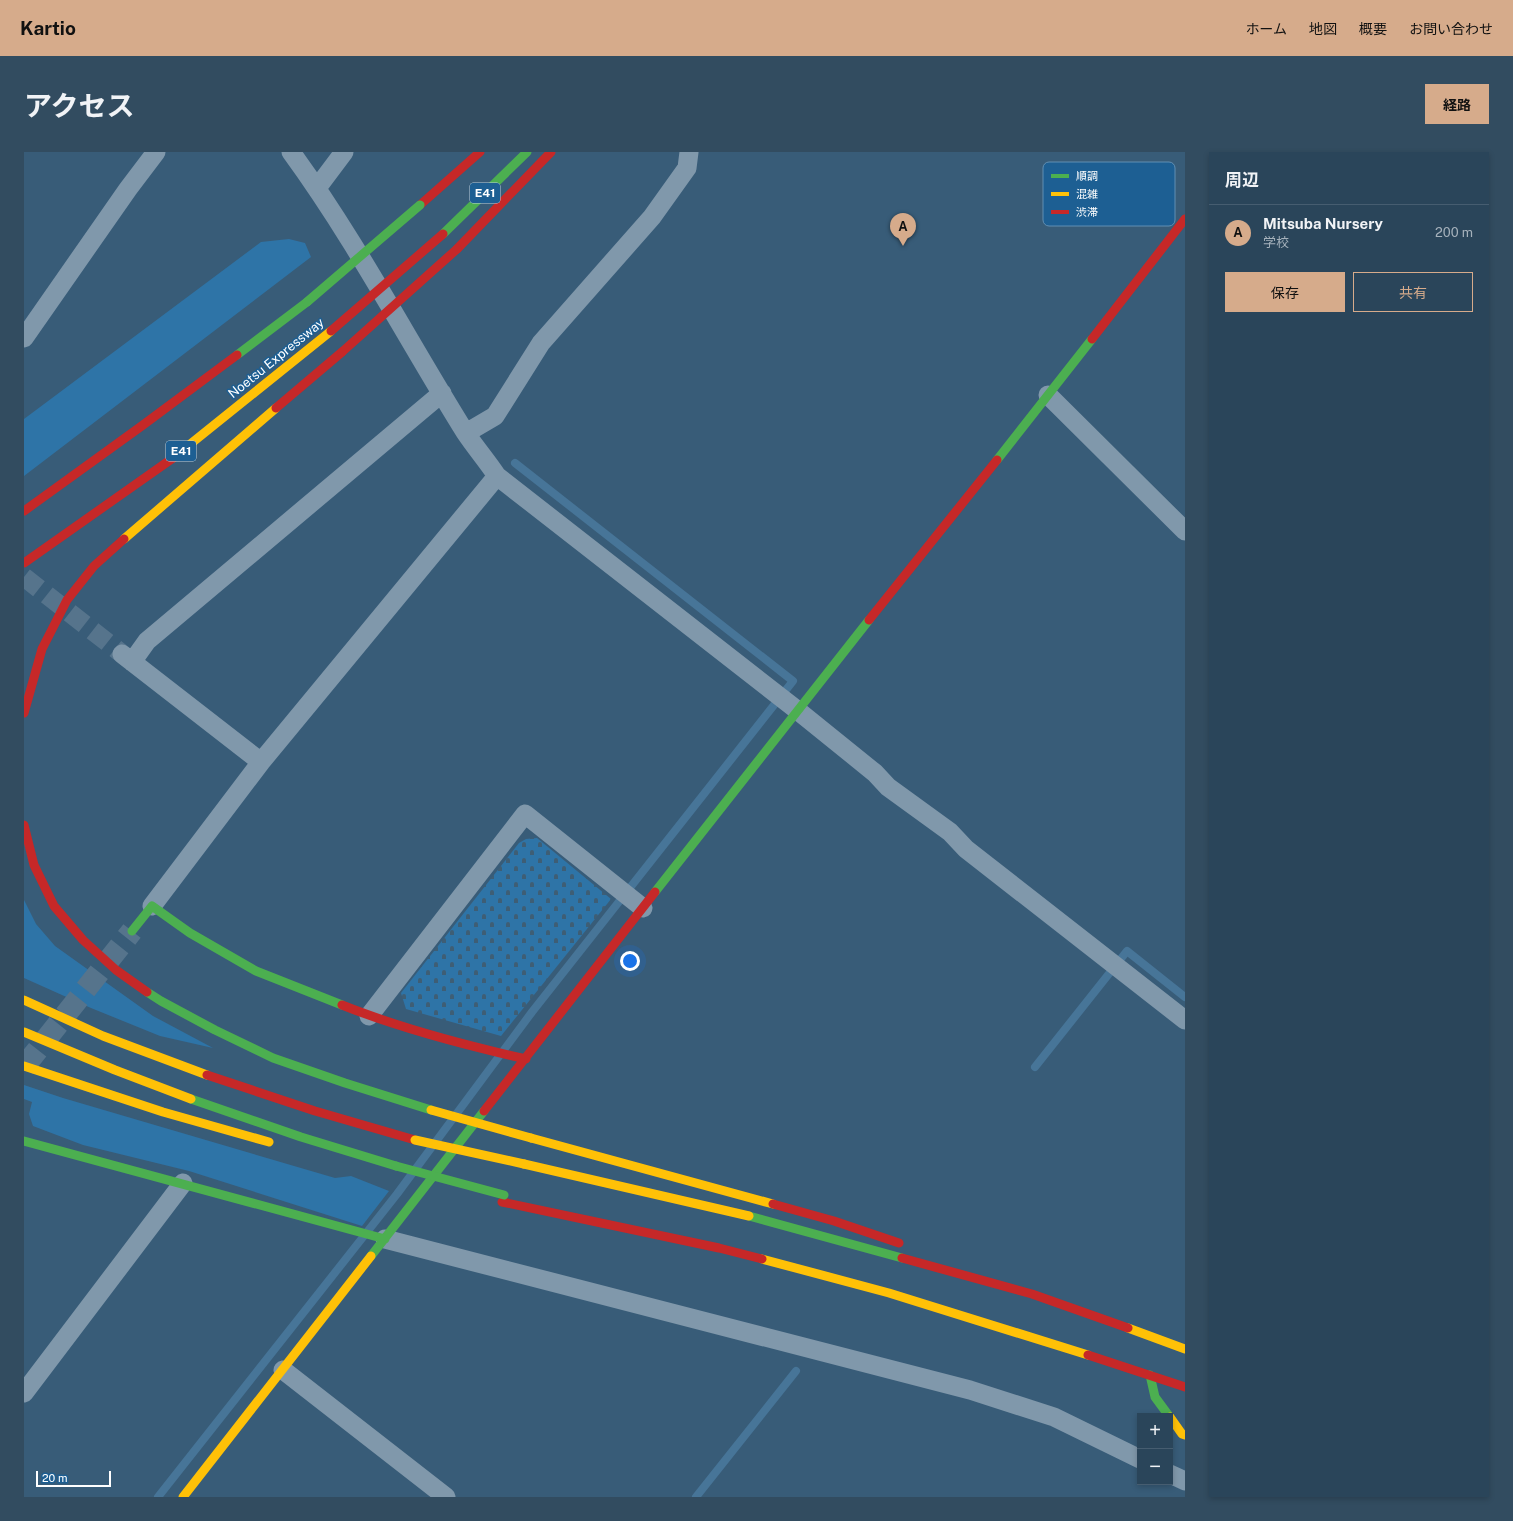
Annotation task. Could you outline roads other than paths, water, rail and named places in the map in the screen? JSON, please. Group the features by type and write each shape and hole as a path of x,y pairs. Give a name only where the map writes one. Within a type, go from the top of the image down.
{"main road":[{"name":"Noetsu Expressway","path":"24,511 307,302 480,152"},
{"name":"Noetsu Expressway","path":"24,563 173,458 331,331 443,234 527,152"},
{"path":"24,713 42,649 67,600 94,566 142,522 342,352 457,249 552,152"},
{"path":"183,1497 797,710 1048,395 1185,219"},
{"path":"24,825 34,865 54,906 83,940 116,970 161,1001 215,1030 273,1058 431,1110 834,1220 907,1245"},
{"path":"132,931 152,906 190,933 256,971 369,1016 468,1046 526,1059"},
{"path":"24,1000 114,1040 184,1067 339,1120 415,1140 734,1212 1032,1294"},
{"path":"24,1032 86,1059 182,1096 395,1170 618,1226 719,1248 889,1293 997,1326 1185,1387"},
{"path":"24,1066 163,1112 276,1143"},
{"path":"24,1141 385,1239"},
{"path":"358,1164 395,1170"},
{"path":"956,1264 1032,1294 1185,1349"},
{"path":"1100,1318 1156,1332 1170,1333"},
{"path":"1150,1375 1155,1397 1167,1413"},
{"path":"1173,1421 1182,1434 1185,1435"}],"street":[{"path":"24,338 128,189 156,152"},
{"path":"291,152 317,188 466,433 497,476 797,710 875,773 888,787 950,832 966,849 1185,1020"},
{"path":"317,188 344,152"},
{"path":"466,433 495,416 541,343 652,217 687,168 689,152"},
{"path":"261,762 127,658 442,393"},
{"path":"1048,395 1185,531"},
{"path":"152,906 261,762 497,476"},
{"path":"369,1016 525,814 643,908"},
{"path":"24,1393 183,1183"},
{"path":"385,1239 970,1390 1054,1417 1137,1458"},
{"path":"283,1370 446,1497"},
{"path":"1173,1475 1185,1481"}],"waterway":[{"path":"158,1497 397,1194 532,1012 793,681 515,463"},
{"path":"1035,1067 1127,951 1185,997"},
{"path":"696,1497 796,1371"}],"tunnel":[{"path":"24,577 121,653"},
{"path":"24,1067 132,931"}],"place":[{"name":"Mitsuba Nursery","path":"903,246"}]}
